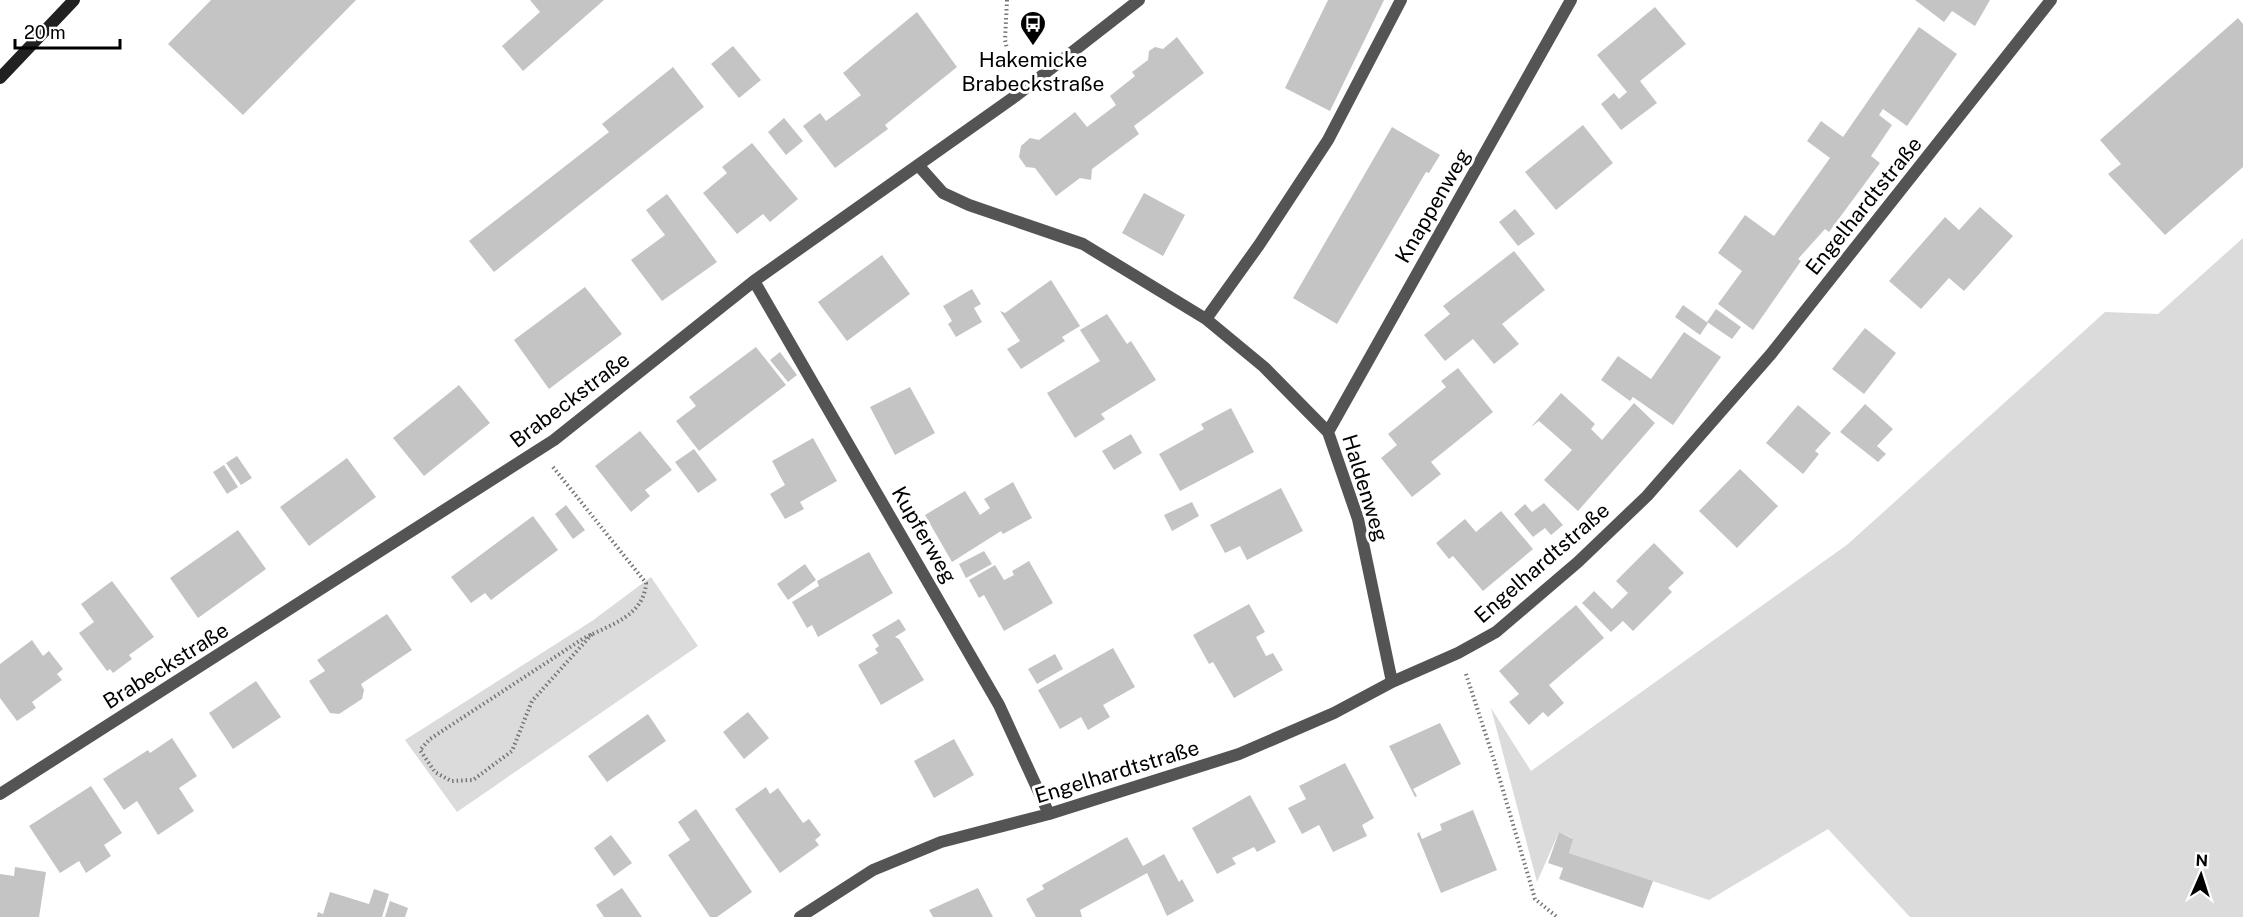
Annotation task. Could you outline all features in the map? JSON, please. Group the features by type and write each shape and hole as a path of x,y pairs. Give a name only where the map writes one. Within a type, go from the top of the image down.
{"street":[{"path":"0,78 74,0"},
{"name":"Brabeckstraße","path":"0,794 540,450 754,281 1017,95 1139,0"},
{"path":"1206,320 1328,140 1401,0"},
{"name":"Knappenweg","path":"1328,432 1571,0"},
{"name":"Engelhardtstraße","path":"800,917 873,870 941,842 1049,814 1239,754 1334,713 1496,632 1530,605 1647,496 1771,354 2051,0"},
{"name":"Haldenweg","path":"918,165 943,193 969,205 1083,244 1206,320 1264,367 1328,432 1358,519 1392,682"},
{"name":"Kupferweg","path":"754,281 999,705 1049,814"}],"path":[{"path":"1005,40 1007,0"},
{"path":"540,450 646,583 643,598 637,609 593,633 430,739 420,750 435,772 451,781 473,780 508,756 532,701 593,633"},
{"path":"1458,653 1495,763 1535,898 1557,917"}],"shaded area":[{"path":"2243,238 2243,917 1910,917 1828,829 1709,900 1569,853 1572,838 1559,832 1537,882 1491,708 1531,771 1848,544 2105,312 2158,314"},
{"path":"651,577 698,646 457,812 405,740 592,621"}],"building":[{"path":"211,0 356,0 243,115 168,44"},
{"path":"530,0 604,0 523,71 502,46 540,12"},
{"path":"1328,0 1384,0 1330,111 1285,88"},
{"path":"1915,0 1990,0 1975,26 1952,11 1944,22"},
{"path":"1655,7 1686,44 1640,81 1657,103 1621,130 1601,104 1614,93 1619,99 1627,92 1597,55"},
{"path":"917,12 957,67 885,125 888,129 835,168 803,126 820,113 826,121 861,95 843,73"},
{"path":"2238,18 2243,24 2243,167 2165,235 2108,174 2121,164 2100,140"},
{"path":"1919,27 1957,54 1907,126 1883,109 1879,115 1892,125 1871,156 1880,163 1829,232 1825,229 1798,259 1801,261 1753,330 1718,304 1742,271 1718,253 1745,215 1774,236 1830,158 1807,141 1821,121 1843,137"},
{"path":"1177,37 1204,73 1134,126 1139,134 1092,169 1091,180 1080,178 1056,196 1035,168 1026,167 1019,157 1021,146 1030,138 1039,140 1075,112 1087,127 1116,105 1110,96 1135,76 1132,72 1148,60 1149,51 1155,47 1163,49"},
{"path":"733,46 761,80 739,98 711,64"},
{"path":"673,67 704,107 494,272 469,241 609,132 602,124"},
{"path":"784,118 803,141 786,155 768,132"},
{"path":"1583,125 1613,163 1556,210 1525,172"},
{"path":"1392,127 1440,155 1429,173 1426,172 1337,324 1293,298"},
{"path":"752,143 798,199 770,222 763,214 737,234 703,193 727,173 722,167"},
{"path":"1144,193 1185,215 1163,256 1122,233"},
{"path":"667,194 717,262 662,301 631,260 665,235 646,210"},
{"path":"1980,207 2013,236 1964,291 1949,278 1921,309 1889,281 1945,217 1959,230"},
{"path":"1515,209 1535,234 1518,246 1499,222"},
{"path":"1514,251 1545,290 1502,324 1519,344 1494,364 1473,339 1445,361 1424,335 1450,314 1443,306"},
{"path":"882,255 910,294 847,341 818,302"},
{"path":"1051,280 1080,326 1062,337 1065,341 1021,369 1007,349 1020,341 1000,311 1005,313"},
{"path":"585,287 622,334 549,389 514,340"},
{"path":"972,289 981,304 974,308 982,322 956,337 948,324 952,321 943,306"},
{"path":"1683,305 1708,323 1700,335 1675,317"},
{"path":"1716,309 1741,327 1732,339 1707,322"},
{"path":"1107,314 1127,344 1131,341 1156,380 1101,414 1105,419 1075,438 1047,393 1100,361 1080,330"},
{"path":"1865,328 1896,353 1864,394 1832,369"},
{"path":"1684,332 1721,357 1673,425 1633,397 1630,401 1601,380 1618,356 1651,379"},
{"path":"756,347 786,385 699,451 676,421 696,406 689,397"},
{"path":"780,352 797,375 788,382 770,360"},
{"path":"1458,368 1493,412 1431,462 1441,474 1412,497 1381,458 1397,445 1388,434 1446,387 1441,381"},
{"path":"459,385 490,423 424,476 393,438"},
{"path":"910,387 935,433 895,455 870,407"},
{"path":"1561,393 1595,424 1591,429 1602,440 1634,403 1655,423 1578,511 1544,480 1572,450 1539,421 1531,427"},
{"path":"1865,404 1893,429 1877,446 1886,454 1878,462 1840,432"},
{"path":"1798,405 1831,433 1815,451 1819,454 1803,474 1766,443"},
{"path":"1231,408 1254,452 1180,491 1159,454 1204,429 1201,424"},
{"path":"640,431 672,470 645,490 650,496 631,512 595,466"},
{"path":"1131,434 1142,453 1114,470 1102,451"},
{"path":"813,438 837,481 800,502 804,509 785,519 770,494 785,485 772,461"},
{"path":"694,449 717,480 698,493 675,462"},
{"path":"237,456 252,478 241,485 226,463"},
{"path":"347,458 376,497 309,546 280,507"},
{"path":"224,465 238,487 227,494 213,472"},
{"path":"1740,469 1778,506 1737,548 1699,511"},
{"path":"1013,482 1032,518 1003,534 1001,531 952,562 925,515 965,491 980,515 990,508 984,499"},
{"path":"1281,488 1303,531 1247,560 1240,546 1225,553 1210,525"},
{"path":"1192,502 1199,516 1172,531 1164,515"},
{"path":"1544,503 1563,525 1551,535 1545,528 1533,537 1514,514 1525,504 1532,512"},
{"path":"566,505 585,530 573,539 555,514"},
{"path":"1501,511 1533,549 1483,591 1453,556 1449,559 1436,543 1465,519 1476,532"},
{"path":"533,516 558,550 491,600 485,593 471,603 451,577"},
{"path":"238,530 266,569 198,618 170,578"},
{"path":"1654,543 1684,573 1668,588 1672,592 1633,631 1623,621 1611,632 1582,603 1594,591 1612,609 1628,593 1616,581"},
{"path":"984,551 992,564 966,578 959,564"},
{"path":"869,552 893,593 818,637 812,625 807,628 792,602 819,586 817,581"},
{"path":"1029,561 1053,603 1004,631 984,595 979,598 969,580 995,565 1004,580 1014,575 1012,571"},
{"path":"805,564 816,580 788,600 777,584"},
{"path":"112,581 154,637 129,655 132,659 113,673 110,669 107,671 79,633 94,622 81,604"},
{"path":"1249,604 1265,632 1256,637 1266,656 1273,653 1283,670 1234,698 1213,662 1209,664 1193,635"},
{"path":"1576,605 1604,638 1549,685 1564,703 1548,717 1543,712 1529,725 1509,702 1519,694 1499,671"},
{"path":"387,614 412,650 361,684 364,690 362,699 339,714 330,713 309,681 325,671 317,660"},
{"path":"899,619 906,630 895,637 899,639 924,680 881,705 858,665 878,653 875,649 879,646 872,635"},
{"path":"32,640 43,656 49,651 63,669 57,674 62,680 32,702 36,708 17,721 0,698 0,664"},
{"path":"1113,648 1135,687 1103,705 1110,717 1088,730 1081,717 1060,729 1038,690"},
{"path":"1055,654 1063,669 1037,684 1028,669"},
{"path":"256,681 281,717 233,749 209,713"},
{"path":"748,712 769,738 744,759 723,732"},
{"path":"648,714 666,741 607,782 588,756"},
{"path":"1440,723 1461,764 1413,789 1417,796 1415,797 1389,746"},
{"path":"172,738 197,776 179,788 194,811 158,835 137,801 124,810 103,779 148,750 150,753"},
{"path":"954,739 974,775 934,798 914,761"},
{"path":"1345,763 1374,818 1362,825 1367,836 1333,852 1319,825 1302,834 1288,808 1306,799 1299,786"},
{"path":"91,786 122,833 104,845 111,856 86,873 79,861 60,873 29,826"},
{"path":"766,787 770,794 778,788 803,823 809,819 821,835 815,840 819,845 780,873 735,809"},
{"path":"1250,795 1276,842 1257,852 1254,847 1232,858 1236,864 1217,874 1192,828"},
{"path":"696,809 752,892 717,917 710,917 668,855 690,840 678,822"},
{"path":"1473,810 1497,870 1441,893 1417,834 1419,832 1422,839 1442,830 1440,824"},
{"path":"1559,832 1573,839 1569,853 1653,881 1643,908 1559,879 1563,868 1548,863"},
{"path":"611,835 632,863 614,876 594,848"},
{"path":"1127,837 1143,866 1164,854 1179,882 1182,879 1194,901 1167,916 1147,873 1080,910 1082,917 1036,917 1026,899 1044,889 1042,885"},
{"path":"15,867 46,872 39,917 0,917 0,874 14,876"},
{"path":"622,888 642,917 604,917 596,905"},
{"path":"978,888 993,917 933,917 929,910"},
{"path":"374,889 389,894 382,917 317,917 318,912 323,914 330,892 369,904"},
{"path":"390,901 408,908 405,917 385,917"}],"place":[{"name":"Hakemicke Brabeckstraße","path":"1033,47"}]}
